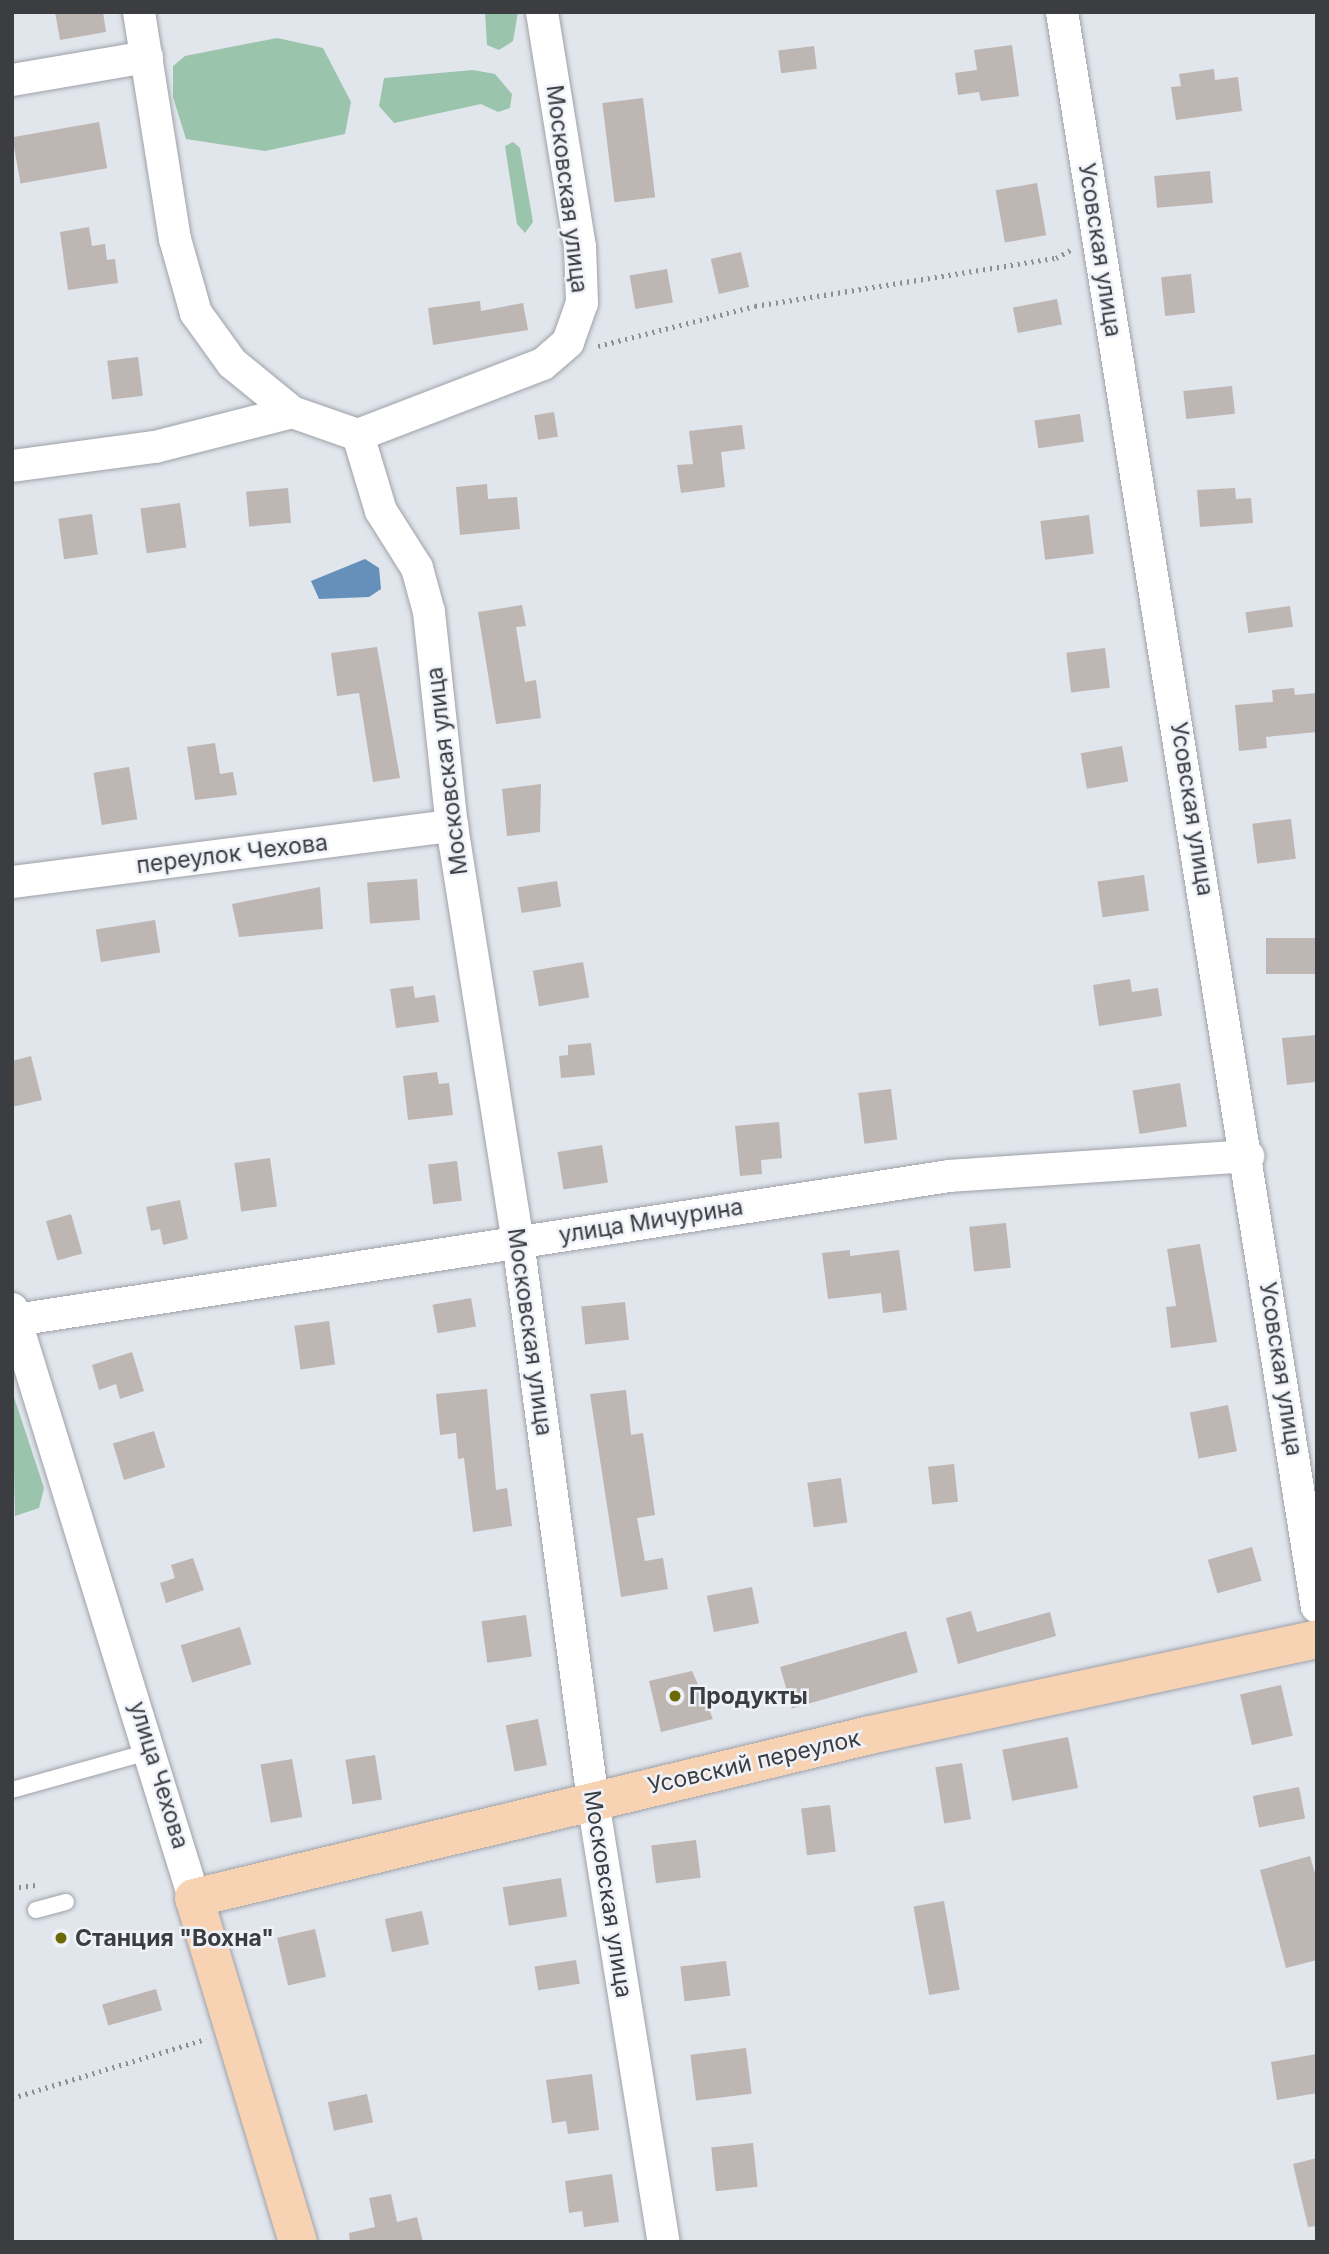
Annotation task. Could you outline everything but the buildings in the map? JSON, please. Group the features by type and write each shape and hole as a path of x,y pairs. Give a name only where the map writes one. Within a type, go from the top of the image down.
{"street":[{"path":"139,12 175,239 196,313 232,363 292,412 358,435 553,356"},
{"name":"Московская улица","path":"542,12 580,247 582,303 568,342 553,356"},
{"name":"Усовская улица","path":"1062,12 1248,1156 1317,1607"},
{"path":"12,80 147,57"},
{"path":"12,466 155,447 292,412"},
{"name":"Московская улица","path":"358,435 382,511 417,568 429,612 452,826 518,1241 593,1801 664,2242"},
{"name":"переулок Чехова","path":"12,882 452,826"},
{"name":"улица Мичурина","path":"14,1315 948,1176 1248,1156"},
{"name":"улица Чехова","path":"14,1315 152,1751 298,2242"},
{"name":"Усовский переулок","path":"194,1898 593,1801 1317,1639"}],"lane":[{"path":"12,1790 152,1751"},
{"path":"36,1910 66,1902"}],"path":[{"path":"553,356 793,298 1056,258 1097,226"},
{"path":"12,2098 217,2035"}],"green space":[{"path":"485,12 518,12 513,41 499,50 487,45"},
{"path":"277,38 323,48 351,102 345,134 265,151 186,139 173,97 173,66 185,56"},
{"path":"473,70 495,74 512,94 510,108 498,112 481,104 394,123 379,106 384,78"},
{"path":"513,142 520,148 533,222 525,233 517,224 505,146"},
{"path":"12,1391 44,1488 39,1508 15,1516"}],"water":[{"path":"365,559 379,568 381,589 369,597 319,599 311,581"}],"place":[{"name":"Продукты","path":"675,1696"},
{"name":"Станция \"Вохна\"","path":"61,1938"}]}
